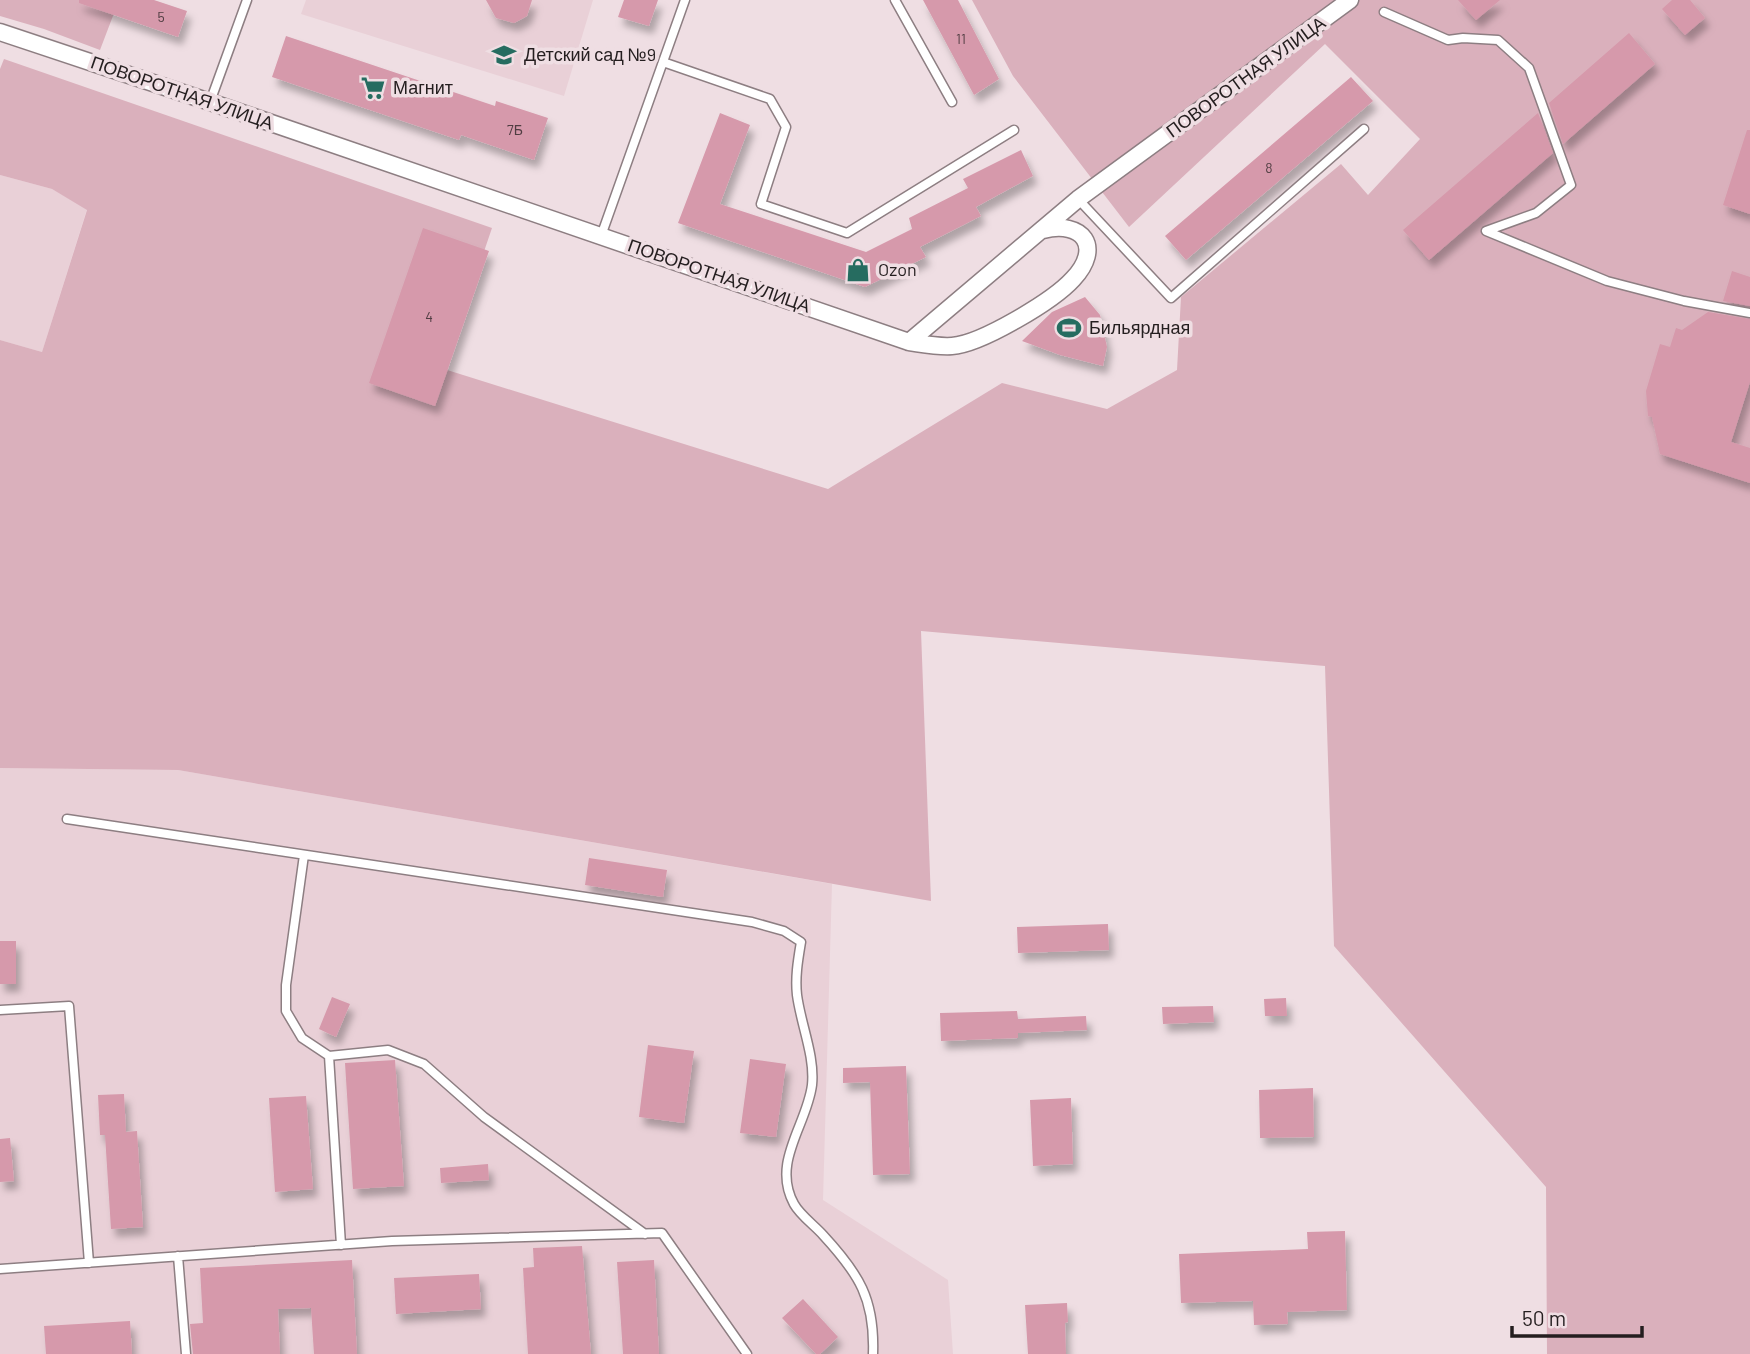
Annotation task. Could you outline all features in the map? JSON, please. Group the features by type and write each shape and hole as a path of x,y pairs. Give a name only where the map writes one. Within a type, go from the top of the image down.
{"street":[{"name":"ПОВОРОТНАЯ УЛИЦА","path":"0,32 909,342 1079,199 1350,0"},
{"path":"909,342 954,346 976,339 1021,316 1072,280 1082,267 1088,252 1085,239 1074,230 1059,226 1042,230"}],"lane":[{"path":"210,102 247,0"},
{"path":"601,236 685,0"},
{"path":"895,0 952,102"},
{"path":"1384,12 1448,40 1497,40 1529,68 1572,185 1536,213 1486,231 1607,281 1684,301 1750,313"},
{"path":"663,62 770,99 786,127 761,204 847,233 1014,130"},
{"path":"1079,199 1171,298 1364,129"},
{"path":"67,819 752,922 784,930 801,942 796,971 797,995 812,1087 788,1155 787,1184 794,1205 851,1269 868,1298 874,1337 873,1354"},
{"path":"304,855 286,985 286,1011 302,1038 329,1056 388,1050 424,1064 484,1117 645,1234"},
{"path":"0,1010 69,1006 89,1263"},
{"path":"329,1056 341,1245"},
{"path":"0,1269 341,1245 662,1233 747,1354"},
{"path":"178,1256 186,1354"}],"shaded area":[{"path":"0,0 119,0 100,50 0,16"},
{"name":"Детский сад №9","path":"306,0 593,0 564,96 301,14"},
{"path":"972,0 1750,0 1750,1354 1547,1354 1546,1187 1334,946 1325,666 921,631 931,901 178,770 0,768 0,340 42,352 87,210 52,189 0,175 0,69 4,59 492,228 444,369 828,489 1002,383 1107,409 1177,370 1181,297 1341,164 1368,195 1420,139 1325,44 1129,227 1013,76"},
{"path":"0,175 52,189 87,209 42,352 0,340"},
{"path":"0,768 178,770 832,884 823,1200 948,1280 953,1354 0,1354"}],"building":[{"path":"79,0 154,0 187,11 178,37 79,3"},
{"path":"486,0 532,0 527,16 514,23 496,18"},
{"path":"624,0 658,0 649,26 618,17"},
{"path":"923,0 958,0 999,79 974,95"},
{"path":"1458,0 1500,0 1476,20"},
{"path":"1672,0 1690,0 1705,18 1685,35 1662,9"},
{"path":"1629,33 1655,64 1563,144 1549,103"},
{"name":"Магнит","path":"286,36 495,106 496,101 548,118 534,160 461,135 459,140 272,77"},
{"path":"1351,77 1373,101 1186,260 1165,236"},
{"path":"720,113 750,125 720,204 866,252 912,229 909,218 968,188 963,179 1021,150 1033,176 976,207 981,216 920,247 926,257 865,287 678,223"},
{"path":"1538,113 1553,153 1429,260 1403,230"},
{"path":"1747,130 1750,130 1750,214 1723,205"},
{"path":"423,228 489,251 435,406 369,383"},
{"path":"1732,271 1750,277 1750,306 1723,301"},
{"name":"Бильярдная","path":"1085,297 1100,315 1107,347 1103,366 1060,355 1022,341 1052,312"},
{"path":"1708,312 1750,319 1750,382 1731,442 1750,448 1750,483 1660,454 1652,417 1648,416 1646,391 1660,344 1670,347 1676,328 1682,330"},
{"path":"589,858 667,870 663,897 585,885"},
{"path":"1108,924 1109,950 1018,953 1017,927"},
{"path":"0,941 16,941 16,984 0,984"},
{"path":"332,997 350,1004 336,1037 319,1029"},
{"path":"1286,998 1287,1016 1265,1016 1264,999"},
{"path":"1213,1006 1214,1022 1163,1024 1162,1007"},
{"path":"1017,1011 1018,1019 1086,1016 1087,1030 1018,1033 1018,1038 941,1041 940,1013"},
{"path":"648,1045 694,1051 684,1123 639,1117"},
{"path":"750,1059 786,1064 776,1137 740,1133"},
{"path":"395,1060 404,1186 353,1189 345,1063"},
{"path":"906,1066 910,1174 873,1175 870,1082 843,1083 843,1068"},
{"path":"1313,1088 1314,1137 1260,1138 1259,1090"},
{"path":"124,1094 126,1132 137,1131 143,1227 111,1229 105,1135 100,1135 98,1095"},
{"path":"306,1096 313,1189 275,1192 269,1098"},
{"path":"1071,1098 1073,1164 1033,1166 1030,1100"},
{"path":"10,1138 14,1181 0,1182 0,1139"},
{"path":"488,1164 489,1180 441,1183 440,1168"},
{"path":"1345,1231 1347,1310 1287,1312 1288,1324 1254,1325 1253,1301 1181,1303 1179,1254 1308,1249 1307,1232"},
{"path":"582,1246 591,1354 528,1354 523,1268 534,1267 533,1248"},
{"path":"352,1260 357,1354 314,1354 311,1308 278,1309 280,1354 193,1354 190,1324 203,1323 200,1268"},
{"path":"654,1260 659,1354 623,1354 617,1262"},
{"path":"479,1274 481,1309 396,1314 394,1278"},
{"path":"803,1299 838,1337 820,1354 816,1354 782,1318"},
{"path":"1067,1303 1066,1354 1028,1354 1025,1305"},
{"path":"130,1321 132,1354 46,1354 44,1326"}],"place":[{"name":"Детский сад №9","path":"504,55"},
{"name":"Магнит","path":"373,88"},
{"name":"Ozon","path":"858,270"},
{"name":"Бильярдная","path":"1069,328"}]}
